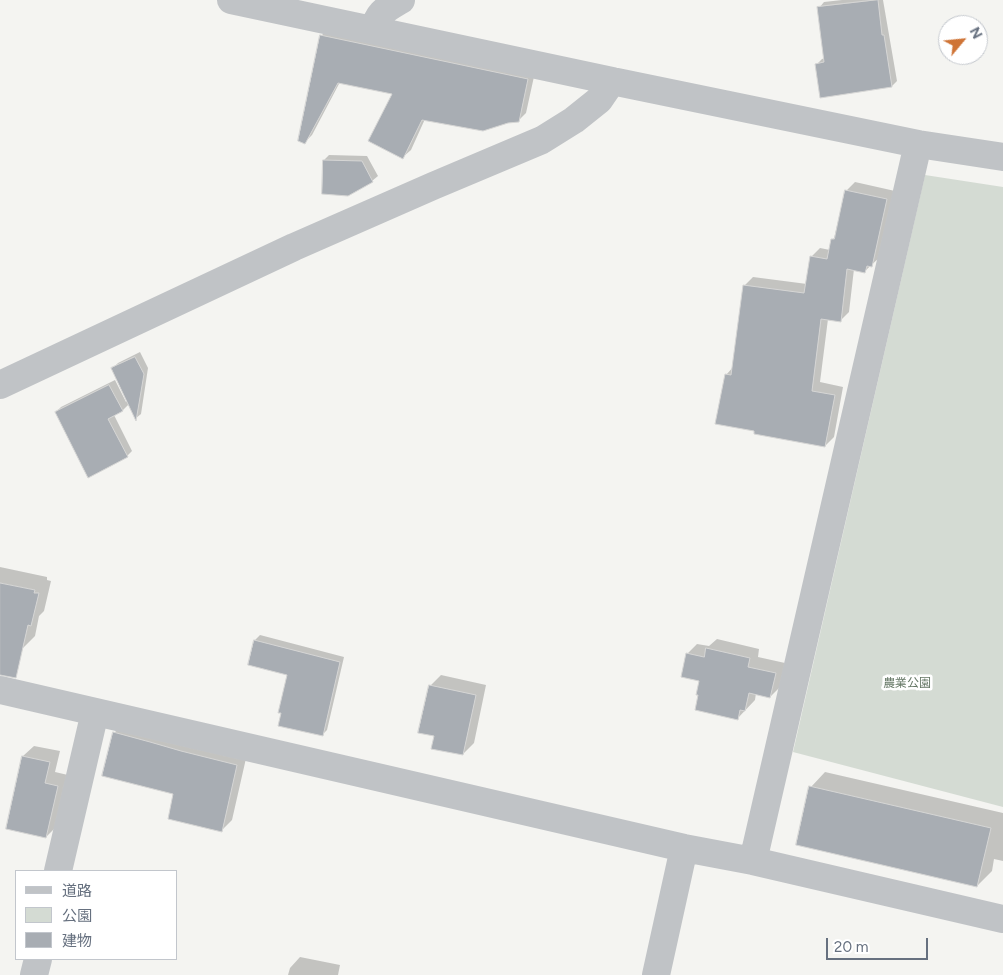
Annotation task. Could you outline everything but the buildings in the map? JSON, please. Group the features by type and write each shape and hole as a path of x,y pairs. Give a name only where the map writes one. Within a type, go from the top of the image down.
{"street":[{"path":"231,0 612,82 918,144 1003,157"},
{"path":"374,30 376,19 384,10 401,0"},
{"path":"0,385 294,247 542,140 574,120 599,100 612,82"},
{"path":"752,861 918,144"},
{"path":"0,690 684,848 752,861 1003,919"},
{"path":"58,870 95,712"},
{"path":"656,975 684,848"},
{"path":"34,975 38,960"}],"green space":[{"name":"農業公園","path":"925,175 1003,187 1003,807 793,752"}]}
